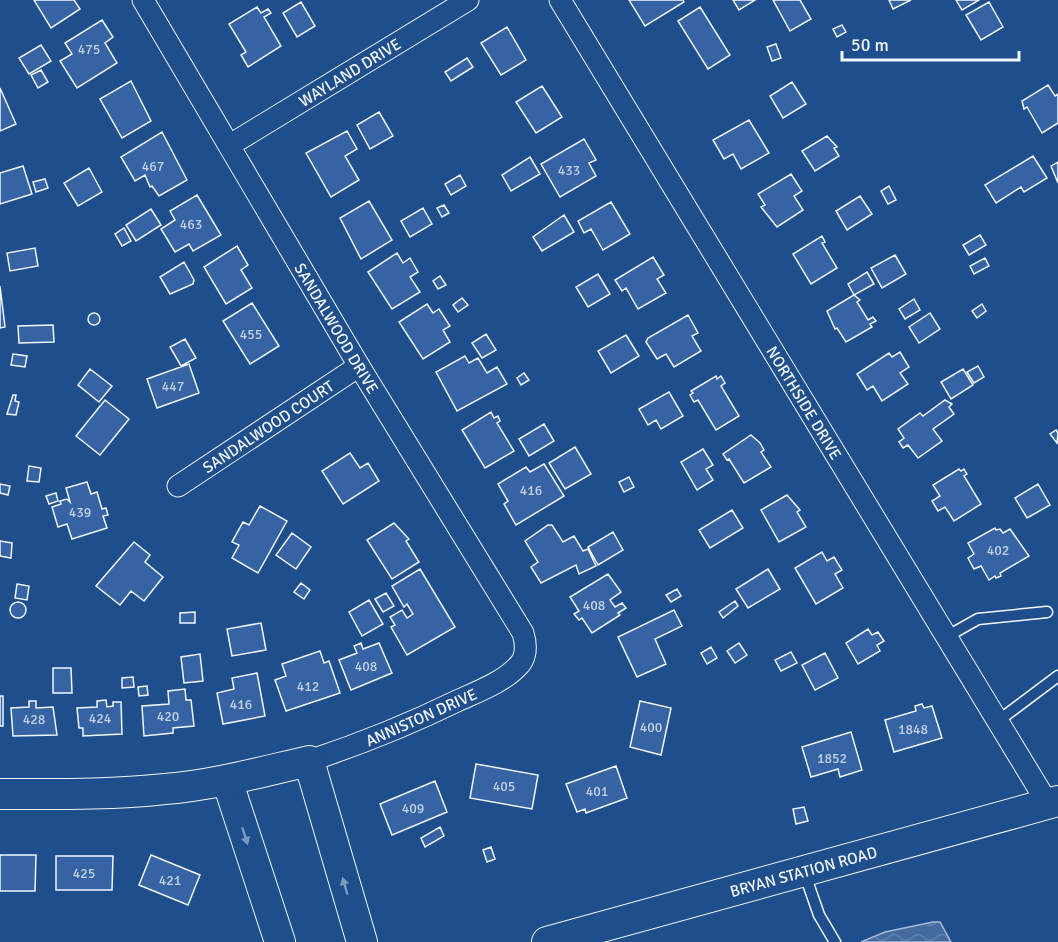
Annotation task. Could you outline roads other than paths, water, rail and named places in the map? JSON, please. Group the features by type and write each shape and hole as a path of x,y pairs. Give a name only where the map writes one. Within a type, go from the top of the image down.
{"street":[{"name":"SANDALWOOD DRIVE","path":"143,0 359,366 523,633 524,657"},
{"name":"WAYLAND DRIVE","path":"230,145 468,0"},
{"name":"NORTHSIDE DRIVE","path":"560,0 946,637 998,721 1053,803"},
{"name":"SANDALWOOD COURT","path":"178,486 359,366"},
{"name":"ANNISTON DRIVE","path":"0,794 114,793 227,780 309,761 405,726 495,683 508,674 524,657"},
{"path":"309,761 362,942"},
{"path":"227,780 280,942"},
{"name":"BRYAN STATION ROAD","path":"547,942 1053,803"}],"lane":[{"path":"946,637 978,619 1047,612"},
{"path":"998,721 1058,676"},
{"path":"804,872 819,915 835,942"}],"water":[{"path":"940,922 951,942 861,942 885,932"}]}
